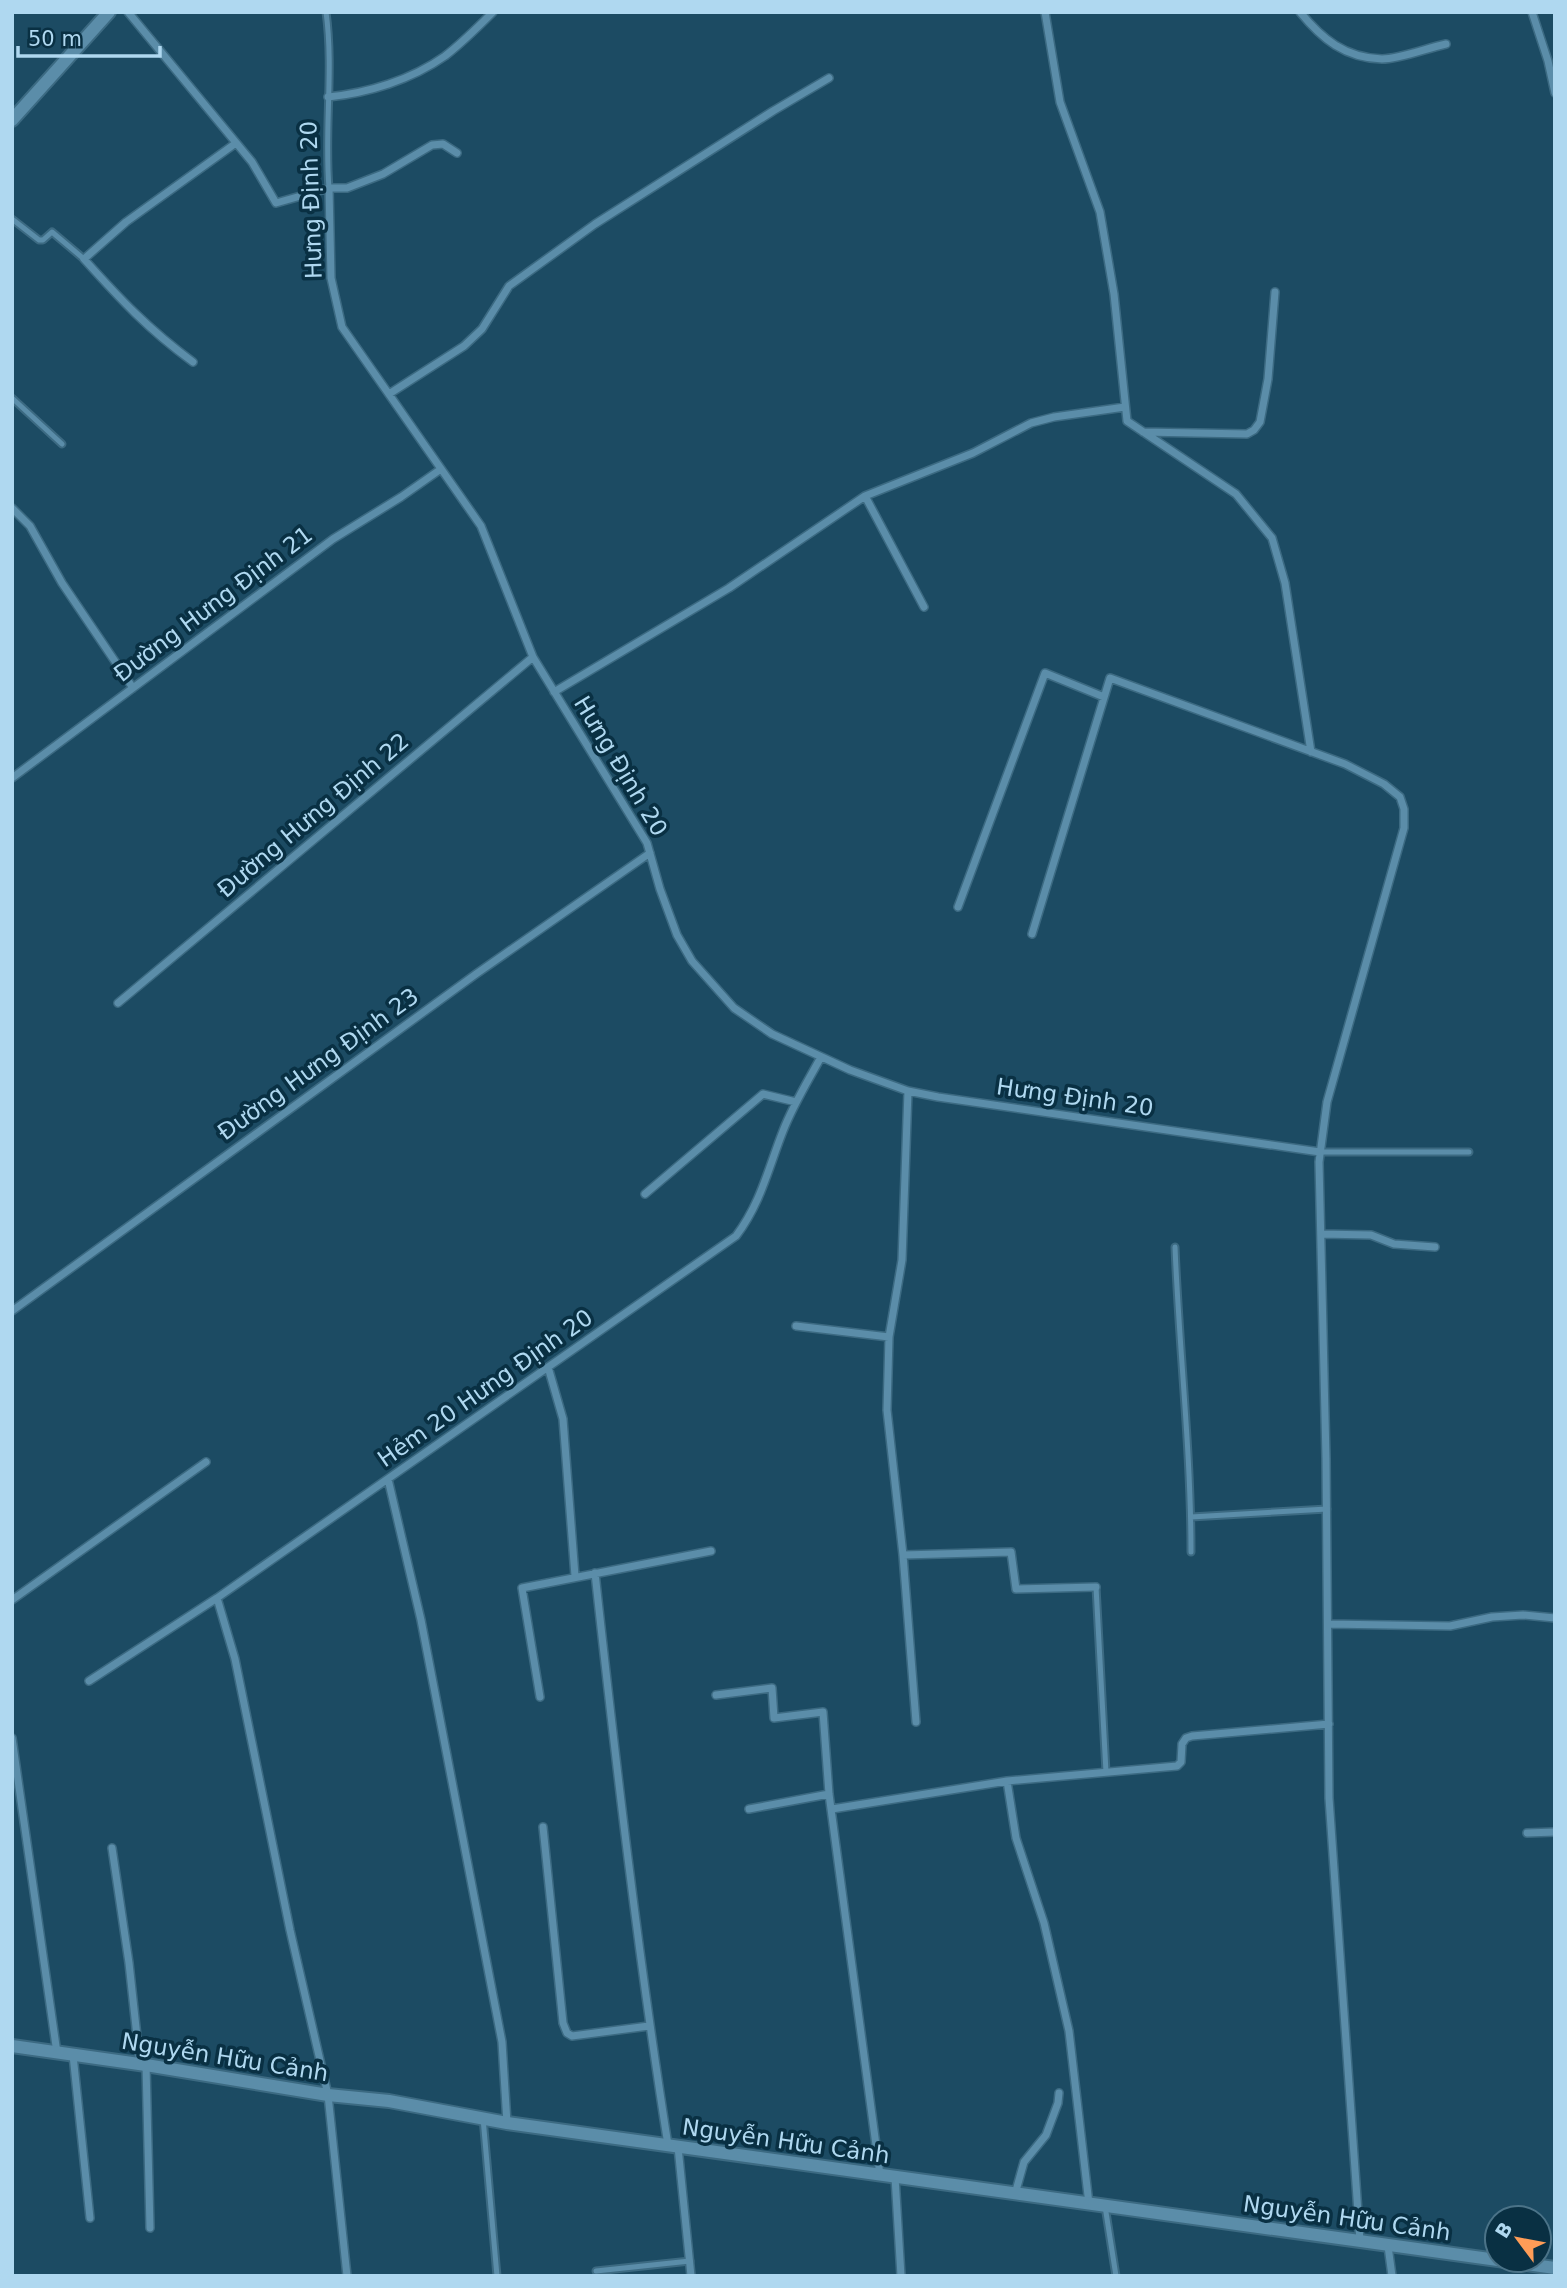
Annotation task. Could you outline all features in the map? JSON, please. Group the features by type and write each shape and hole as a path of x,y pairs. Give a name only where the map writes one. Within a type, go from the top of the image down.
{"street":[{"path":"12,120 109,12"},
{"path":"128,12 252,162 276,203 329,188 347,188 383,174 432,145 443,144 457,153"},
{"path":"328,97 365,91 426,68 446,55 494,12"},
{"path":"1045,12 1060,102 1100,212 1114,294 1127,421 1236,494 1272,538 1285,583 1311,752"},
{"path":"1300,12 1319,35 1352,54 1383,59 1446,44"},
{"path":"1532,12 1555,93"},
{"path":"389,394 464,346 482,330 509,286 573,240 829,78"},
{"path":"193,362 150,329 84,259 126,222 236,143"},
{"name":"Hưng Định 20","path":"329,188 331,278 342,327 481,526 533,657 647,843 677,935 692,961 734,1008 772,1034 821,1057 908,1091 1320,1152"},
{"path":"1143,432 1247,434 1254,430 1260,422 1268,379 1275,292"},
{"path":"554,692 729,588 865,496 973,453 1031,424 1054,417 1125,407"},
{"name":"Đường Hưng Định 21","path":"12,778 333,538 441,469"},
{"path":"865,496 924,607"},
{"path":"12,508 30,526 62,583 133,688"},
{"name":"Đường Hưng Định 22","path":"118,1003 533,657"},
{"path":"958,907 1045,673 1104,697"},
{"path":"1032,933 1110,678 1345,764 1384,784 1400,797 1404,809 1404,828 1326,1102 1320,1152 1329,1798 1360,2241"},
{"name":"Đường Hưng Định 23","path":"12,1311 476,974 650,853"},
{"name":"Hẻm 20 Hưng Định 20","path":"89,1681 217,1598 736,1236 749,1219 761,1195 783,1130 821,1057"},
{"path":"908,1091 902,1260 889,1337 887,1410 903,1555 916,1722"},
{"path":"645,1194 763,1094 796,1102"},
{"path":"1321,1234 1371,1235 1394,1244 1435,1247"},
{"path":"796,1326 889,1337"},
{"path":"548,1367 563,1419 575,1576"},
{"path":"12,1600 206,1462"},
{"path":"388,1479 421,1620 502,2042 507,2123"},
{"path":"540,1697 522,1588 710,1551"},
{"path":"903,1555 1011,1552 1016,1589 1097,1587"},
{"path":"595,1573 624,1835 649,2026 673,2146 691,2276"},
{"path":"217,1598 235,1659 290,1930 328,2095 348,2276"},
{"path":"1328,1624 1450,1626 1492,1617 1523,1615 1555,1618"},
{"path":"716,1695 772,1688 774,1718 823,1712 829,1794 880,2175"},
{"path":"831,1809 1007,1780 1177,1766 1181,1762 1182,1744 1186,1738 1192,1736 1329,1724"},
{"path":"12,1738 57,2053"},
{"path":"1007,1780 1014,1831 1047,1933 1069,2031 1089,2204"},
{"path":"749,1809 829,1794"},
{"path":"543,1827 563,2023 567,2034 572,2036 649,2026"},
{"path":"1527,1833 1555,1832"},
{"path":"112,1848 143,2064 150,2228"},
{"name":"Nguyễn Hữu Cảnh","path":"12,2046 143,2064 328,2095 389,2101 507,2123 1555,2268"},
{"path":"73,2055 90,2218"},
{"path":"1015,2194 1024,2162 1046,2135 1059,2093"},
{"path":"895,2178 901,2276"},
{"path":"1388,2246 1392,2276"}],"lane":[{"name":"Hưng Định 20","path":"326,12 329,33 329,188"},
{"path":"12,219 39,240 52,232 84,259"},
{"path":"12,398 62,444"},
{"path":"1320,1152 1469,1153"},
{"path":"1175,1247 1191,1552"},
{"path":"1191,1517 1327,1509"},
{"path":"1097,1587 1106,1772"},
{"path":"483,2118 497,2276"},
{"path":"1105,2206 1116,2276"},
{"path":"596,2271 690,2260"}]}
